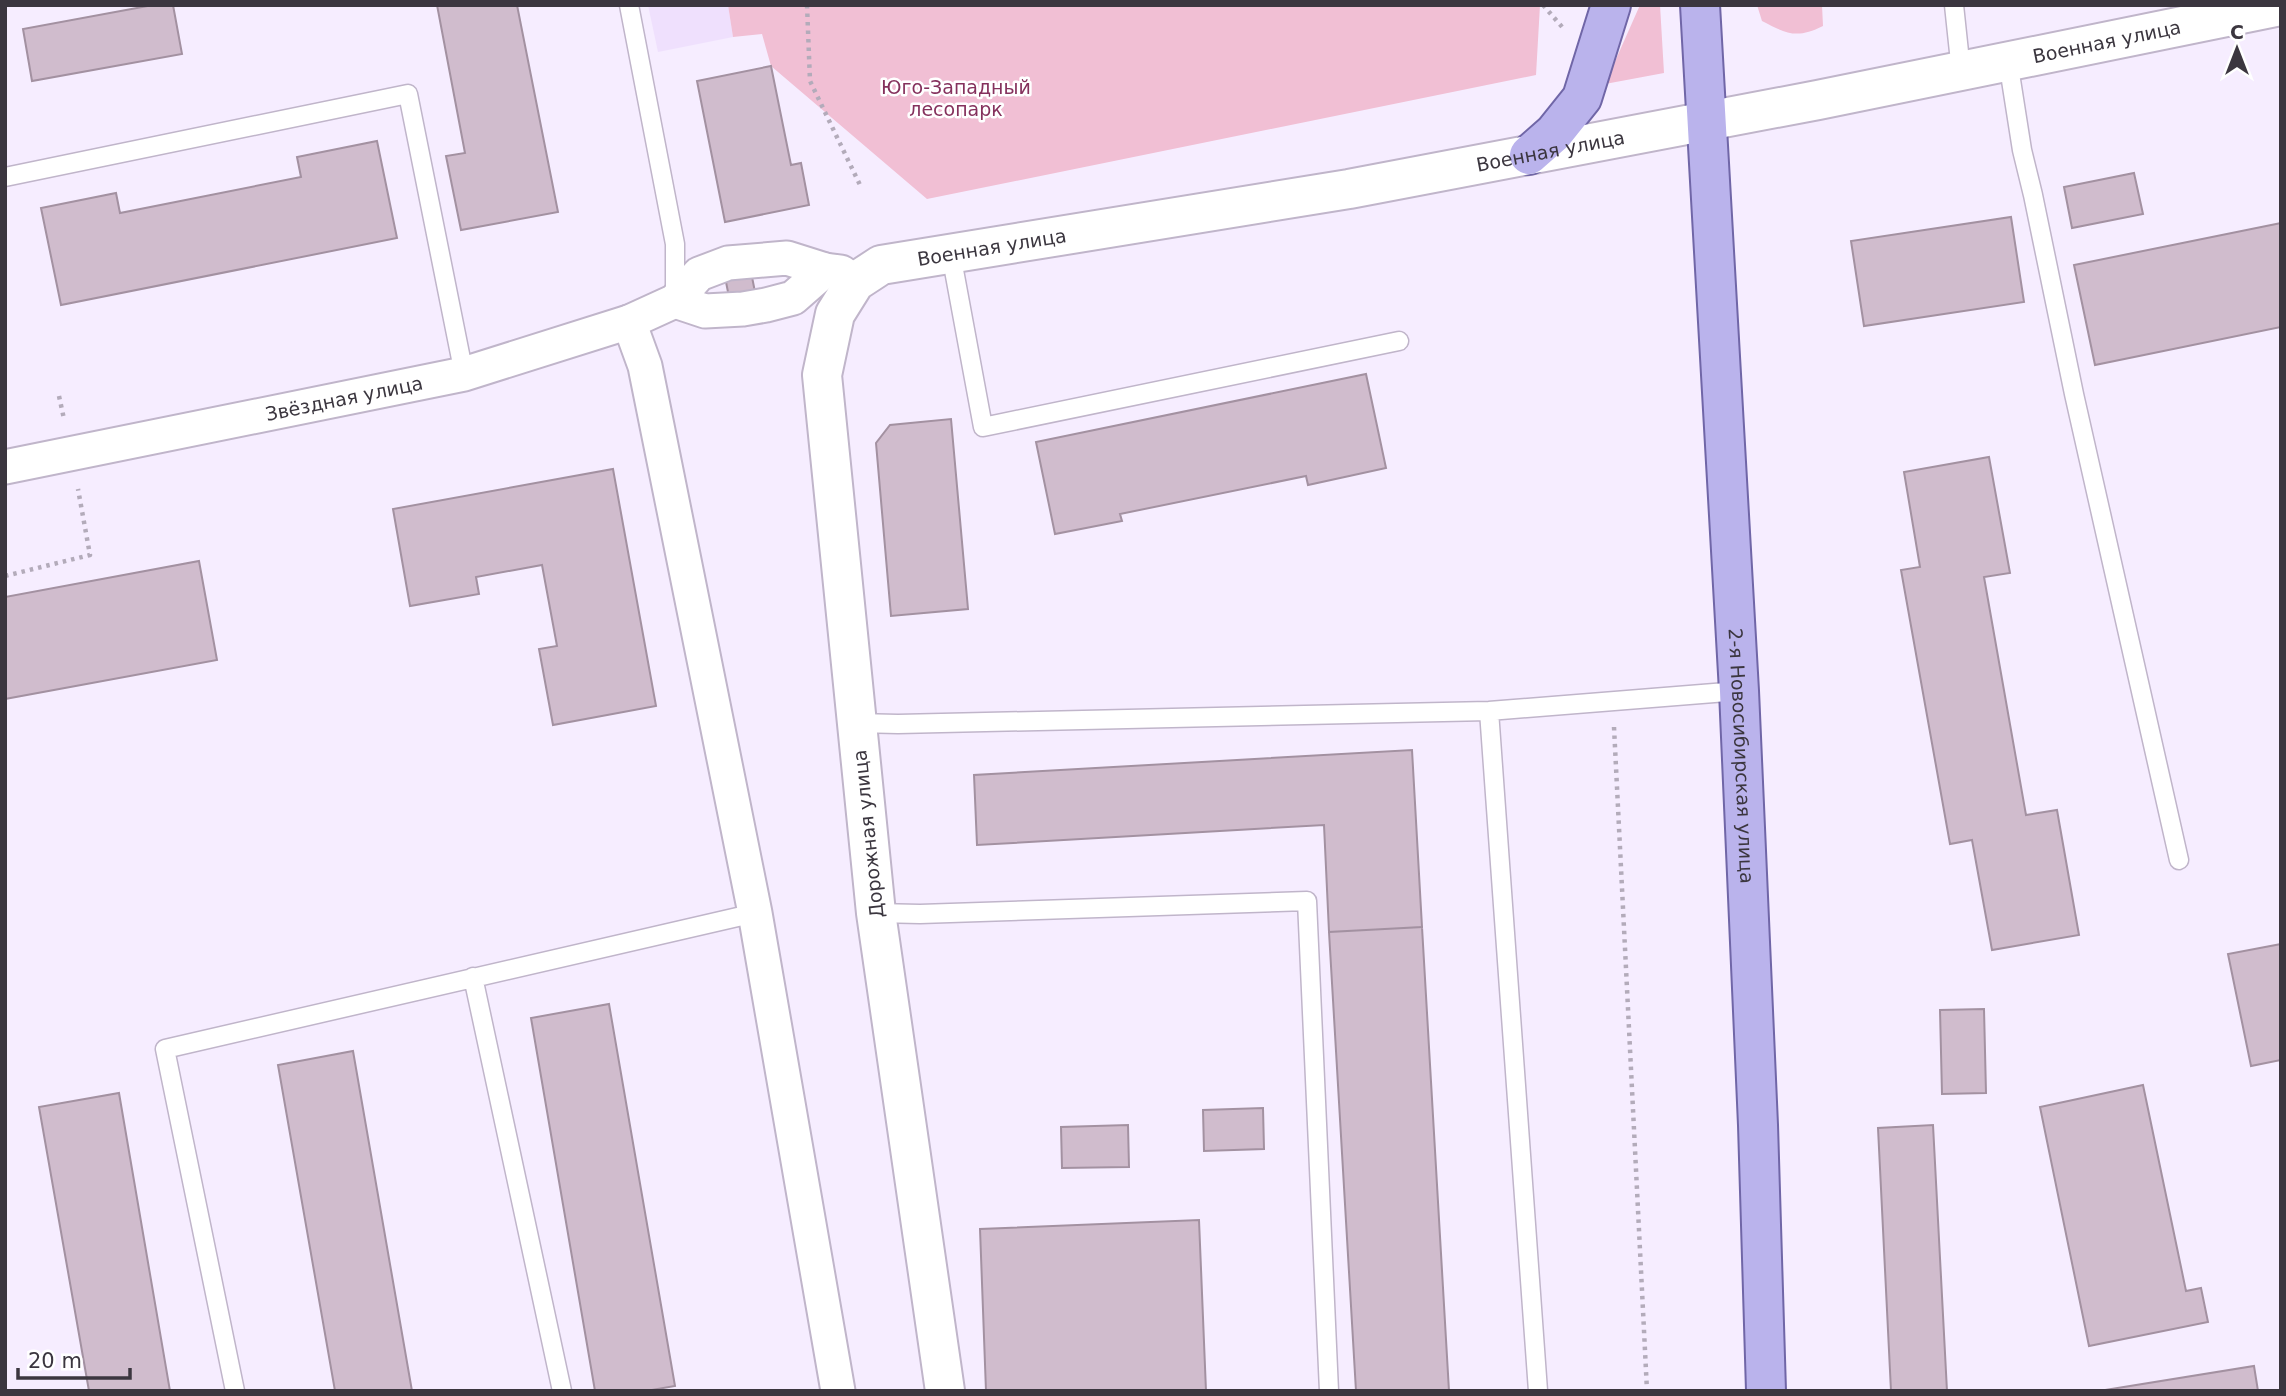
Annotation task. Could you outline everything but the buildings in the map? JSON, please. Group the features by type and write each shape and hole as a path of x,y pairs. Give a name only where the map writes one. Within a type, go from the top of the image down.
{"main road":[{"path":"1529,155 1554,133 1582,98 1611,5"},
{"name":"2-я Новосибирская улица","path":"1700,5 1739,691 1758,1125 1766,1391"}],"street":[{"name":"Военная улица","path":"675,300 705,311 743,309 793,298 840,276 881,265 1349,189 1705,122 2281,6"},
{"name":"Звёздная улица","path":"5,467 464,374 629,322 675,300 699,274 728,263 787,258 840,276"},
{"name":"Дорожная улица","path":"840,276 822,375 876,913 945,1391"},
{"path":"629,322 645,366 755,913 838,1391"}],"lane":[{"path":"629,5 676,243 675,300"},
{"path":"1954,5 1961,71"},
{"path":"2008,61 2022,150 2074,394 2179,860"},
{"path":"5,177 408,94 464,374"},
{"path":"951,254 983,427 1399,341"},
{"path":"856,723 1489,711 1739,691"},
{"path":"1489,711 1538,1391"},
{"path":"876,913 920,914 1307,901 1329,1391"},
{"path":"235,1391 165,1049 755,913"},
{"path":"473,977 562,1391"}],"path":[{"path":"807,5 810,81 860,185"},
{"path":"5,576 90,555 59,396"},
{"path":"1613,701 1647,1391"}],"shaded area":[{"path":"648,5 728,5 733,37 658,52"}],"green space":[{"name":"Юго-Западный лесопарк","path":"728,5 1540,5 1536,75 927,199 771,66 762,34 733,37"},
{"path":"1640,5 1660,5 1664,73 1605,84"},
{"path":"1757,5 1822,5 1823,26 1806,33 1785,32 1762,21"}]}
